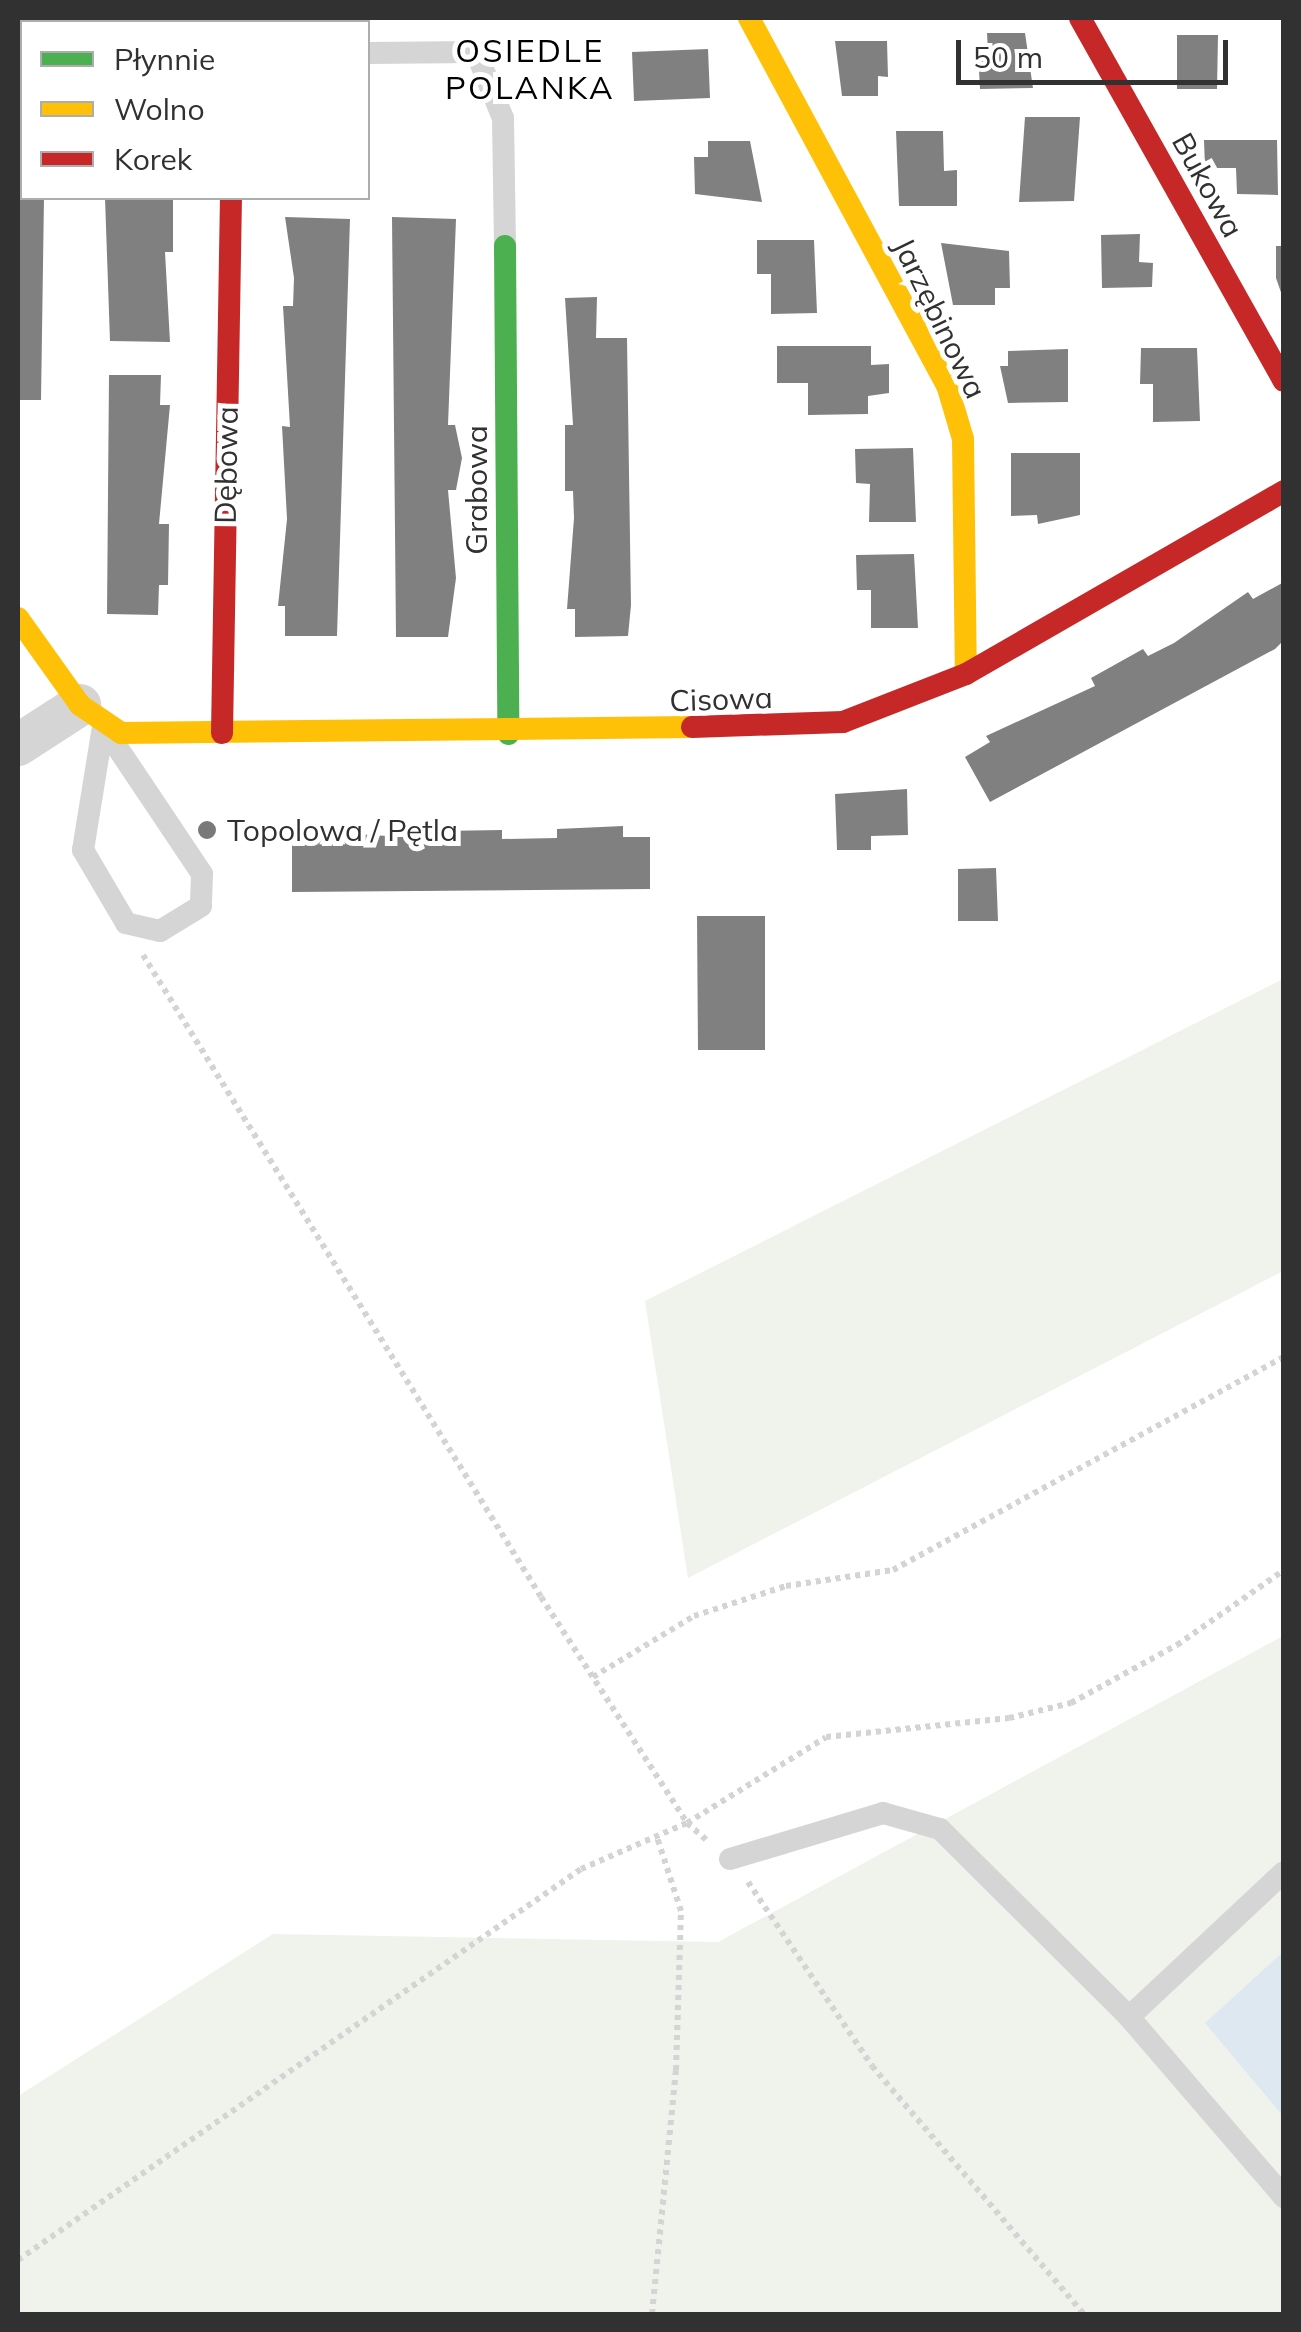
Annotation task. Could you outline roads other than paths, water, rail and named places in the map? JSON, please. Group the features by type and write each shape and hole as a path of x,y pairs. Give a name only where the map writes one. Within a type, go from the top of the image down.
{"street":[{"name":"Jarzębinowa","path":"749,18 947,384 963,439 966,674"},
{"name":"Bukowa","path":"1080,18 1284,382"},
{"name":"Dębowa","path":"222,733 231,200"},
{"name":"Grabowa","path":"505,246 508,734"},
{"name":"Cisowa","path":"91,716 222,733 508,734 844,722 966,674 1284,491"},
{"path":"18,618 91,716 18,745"}],"lane":[{"path":"370,53 476,52 503,118 505,246"},
{"path":"91,716 202,874 205,892 200,906 160,931 126,923 84,850 91,716"},
{"path":"730,1860 883,1812 940,1829 1129,2018 1284,2198"},
{"path":"1129,2018 1284,1872"}],"place":[{"name":"Topolowa / Pętla","path":"207,830"}],"district":[{"name":"OSIEDLE POLANKA","path":"530,70"}]}
